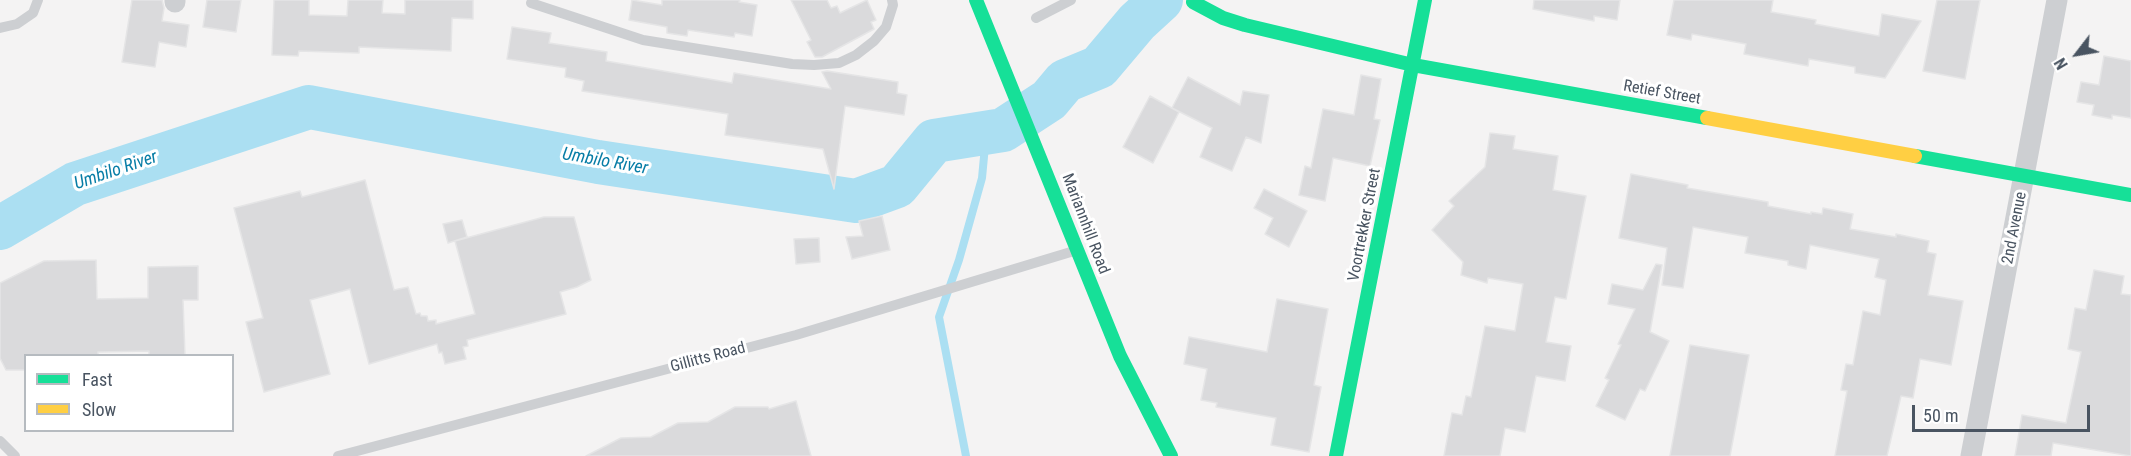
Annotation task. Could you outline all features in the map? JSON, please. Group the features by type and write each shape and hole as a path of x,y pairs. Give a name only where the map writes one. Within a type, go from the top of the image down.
{"street":[{"name":"Mariannhill Road","path":"976,0 1120,356 1171,456"},
{"name":"Voortrekker Street","path":"1336,456 1425,0"},
{"name":"2nd Avenue","path":"1971,456 2057,0"},
{"name":"Retief Street","path":"1193,2 1223,18 1245,25 1413,65 2131,195"}],"lane":[{"path":"0,28 17,24 33,13 38,0"},
{"path":"531,3 643,40 792,64 814,65 839,63 856,55 874,41 886,27 892,0"},
{"path":"1036,18 1071,0"},
{"name":"Gillitts Road","path":"338,456 796,335 1077,251"},
{"path":"0,441 15,456"}],"building":[{"path":"132,0 162,0 164,8 162,21 189,25 186,47 159,42 155,67 122,62"},
{"path":"207,0 241,0 236,32 203,27"},
{"path":"274,0 309,0 309,15 347,16 348,0 383,0 382,13 405,14 405,0 473,0 473,19 452,18 451,51 359,47 359,53 299,51 298,56 272,55"},
{"path":"632,0 662,5 662,0 740,0 739,2 757,5 752,36 735,33 734,37 688,30 687,36 667,33 667,27 629,20"},
{"path":"791,0 827,0 831,8 837,6 840,13 867,0 876,20 871,22 874,29 822,57 815,57 807,42 811,40"},
{"path":"1534,0 1620,0 1617,20 1594,16 1594,21 1533,9"},
{"path":"1674,0 1773,0 1771,12 1816,20 1815,24 1879,36 1882,14 1921,21 1885,78 1855,73 1855,67 1809,59 1808,66 1744,54 1746,44 1692,34 1691,40 1667,35"},
{"path":"1937,0 1980,0 1965,79 1923,71"},
{"path":"512,27 551,33 549,43 607,52 606,61 732,83 734,73 831,89 822,72 827,71 898,82 897,93 907,95 904,115 845,106 834,189 823,149 725,135 728,114 582,91 584,81 565,77 566,68 507,59"},
{"path":"2104,56 2131,61 2131,118 2112,115 2112,119 2092,115 2094,105 2077,102 2081,82 2099,85"},
{"path":"1361,75 1381,79 1374,119 1380,120 1370,166 1333,158 1325,201 1299,195 1305,166 1311,168 1323,109 1354,115"},
{"path":"1188,77 1240,105 1243,91 1269,95 1261,143 1246,137 1232,171 1200,157 1212,128 1172,108"},
{"path":"1150,96 1179,112 1153,163 1123,147"},
{"path":"1490,133 1515,136 1513,149 1558,156 1553,190 1586,196 1566,299 1555,297 1546,342 1571,346 1565,381 1536,376 1525,432 1505,428 1500,456 1444,456 1452,413 1462,415 1466,396 1471,397 1485,326 1515,331 1523,284 1488,278 1487,283 1461,275 1463,262 1432,230 1454,206 1449,201 1485,167"},
{"path":"1631,174 1688,185 1687,188 1768,202 1768,206 1811,214 1811,212 1822,214 1823,208 1853,214 1850,229 1896,237 1896,234 1929,241 1927,252 1936,254 1928,295 1963,301 1951,365 1920,359 1913,398 1901,396 1887,456 1835,456 1847,391 1841,390 1846,364 1853,365 1863,311 1880,315 1886,280 1875,277 1879,259 1810,245 1806,269 1788,265 1788,261 1745,253 1748,237 1693,227 1683,288 1662,285 1667,248 1619,238"},
{"path":"365,180 394,290 408,287 416,314 427,316 428,321 436,320 436,324 475,314 455,241 544,217 574,217 591,280 560,292 566,314 467,340 468,346 463,347 466,359 445,364 437,344 369,364 350,289 310,300 330,374 264,392 246,322 263,318 234,208 300,191 302,197"},
{"path":"1264,189 1307,211 1289,247 1265,234 1273,218 1254,208"},
{"path":"882,216 890,250 852,259 846,237 863,236 859,221"},
{"path":"462,220 467,237 448,243 443,224"},
{"path":"819,238 820,262 796,264 794,239"},
{"path":"96,260 97,299 148,298 148,267 198,266 198,300 183,300 185,354 149,354 149,351 24,354 24,370 6,370 0,358 0,283 44,261"},
{"path":"1656,264 1662,265 1650,332 1669,341 1645,391 1640,389 1625,420 1596,406 1609,380 1605,378 1621,345 1618,344 1635,309 1608,304 1612,284 1643,290"},
{"path":"2094,270 2124,276 2121,294 2131,295 2131,456 2053,443 2051,456 2015,456 2022,415 2066,423 2081,352 2068,349 2075,308 2086,310"},
{"path":"1277,299 1328,309 1314,385 1321,387 1309,452 1271,445 1276,418 1216,407 1217,403 1201,400 1207,369 1184,364 1189,337 1267,352"},
{"path":"1690,345 1749,355 1730,456 1670,456"},
{"path":"796,401 811,456 586,456 621,438 651,437 678,423 708,422 735,407 768,407 769,409"}],"waterway":[{"name":"Umbilo River","path":"0,228 75,184 309,107 598,162 856,201 897,186 934,141 1003,130 1049,100 1065,81 1099,67 1137,22 1161,0"},
{"path":"966,456 939,317 959,260 982,178 985,146 1003,130"}],"traffic: fast":[{"path":"976,0 1120,356 1171,456"},
{"path":"1336,456 1425,0"},
{"path":"1193,2 1223,18 1245,25 1413,65 1707,118"},
{"path":"1915,156 2131,195"}],"traffic: slow":[{"path":"1707,118 1915,156"}]}
